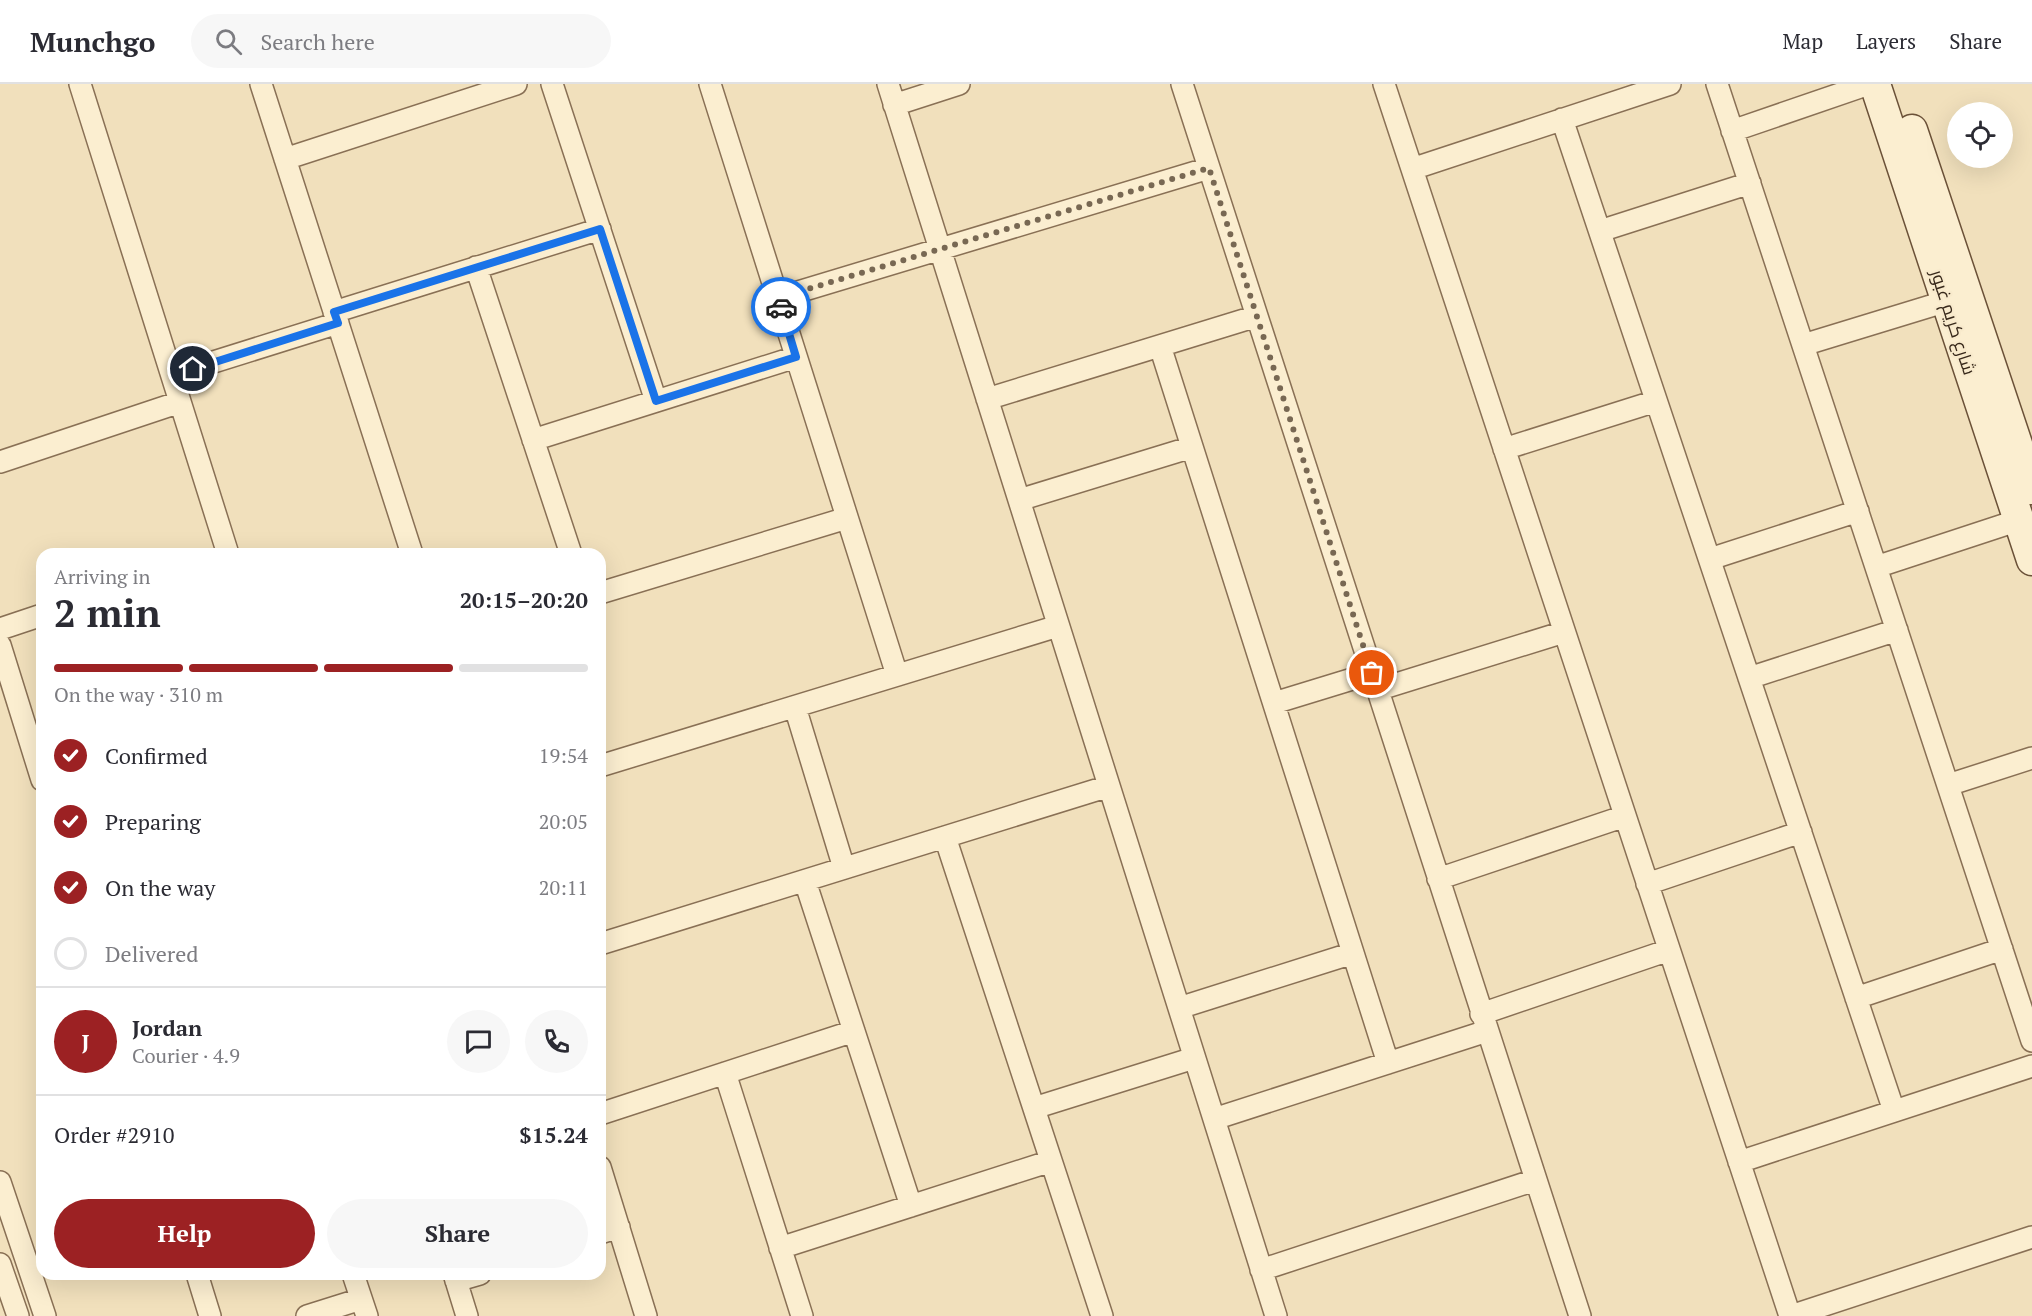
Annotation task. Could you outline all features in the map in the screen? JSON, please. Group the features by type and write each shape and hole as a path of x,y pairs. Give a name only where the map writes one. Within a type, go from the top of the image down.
{"street":[{"path":"80,84 226,548"},
{"path":"261,84 410,548"},
{"path":"285,159 516,84"},
{"path":"552,84 656,401"},
{"path":"710,84 897,675"},
{"path":"888,84 1276,1316"},
{"path":"894,105 959,84"},
{"path":"1182,84 1580,1316"},
{"path":"1384,84 1790,1316 2032,1237"},
{"path":"1412,169 1671,84"},
{"path":"1717,84 2032,1041"},
{"path":"1732,130 1869,84"},
{"name":"شارع كريم غبور","path":"1875,84 1947,301 2012,464 2032,489"},
{"name":"شارع كريم غبور","path":"1897,84 2012,464 2019,520 2032,560"},
{"path":"1562,119 1894,1111"},
{"path":"778,298 1209,168"},
{"path":"1600,231 1750,183"},
{"path":"172,375 476,267 600,229"},
{"path":"476,267 568,548"},
{"path":"1803,345 1947,301"},
{"path":"987,399 1257,316"},
{"path":"1160,346 1388,1063"},
{"path":"533,440 796,357"},
{"path":"1504,449 1656,401"},
{"path":"0,462 180,402"},
{"path":"1019,500 1192,447"},
{"path":"1710,559 1858,512"},
{"path":"606,591 847,518"},
{"path":"1876,567 2019,520"},
{"path":"0,629 36,617"},
{"path":"606,764 1058,626"},
{"path":"1749,678 1897,630"},
{"path":"1274,703 1374,681 1564,632"},
{"path":"0,645 36,761"},
{"path":"795,707 844,868"},
{"path":"1948,785 2032,758"},
{"path":"606,942 1109,786"},
{"path":"1438,879 1625,816"},
{"path":"1647,884 1801,832"},
{"path":"945,837 1051,1161 1098,1315"},
{"path":"805,881 911,1206"},
{"path":"1856,998 2002,949"},
{"path":"1214,1119 1388,1063 1484,1022 1669,950"},
{"path":"1179,1008 1353,953"},
{"path":"606,1112 854,1031"},
{"path":"1034,1108 1194,1058"},
{"path":"1739,1162 2032,1066"},
{"path":"725,1074 802,1316"},
{"path":"780,1248 1051,1161"},
{"path":"1261,1270 1535,1180"},
{"path":"0,1182 45,1316"},
{"path":"606,1209 609,1230 646,1316"},
{"path":"0,1264 18,1316"},
{"path":"199,1280 210,1316"},
{"path":"307,1316 364,1307 355,1280"},
{"path":"456,1280 467,1316"}],"way so far":[{"path":"781,307 778,298 1209,168 1372,673"}],"route":[{"path":"193,369 338,323 334,312 600,229 656,401 796,357 781,307"}]}
